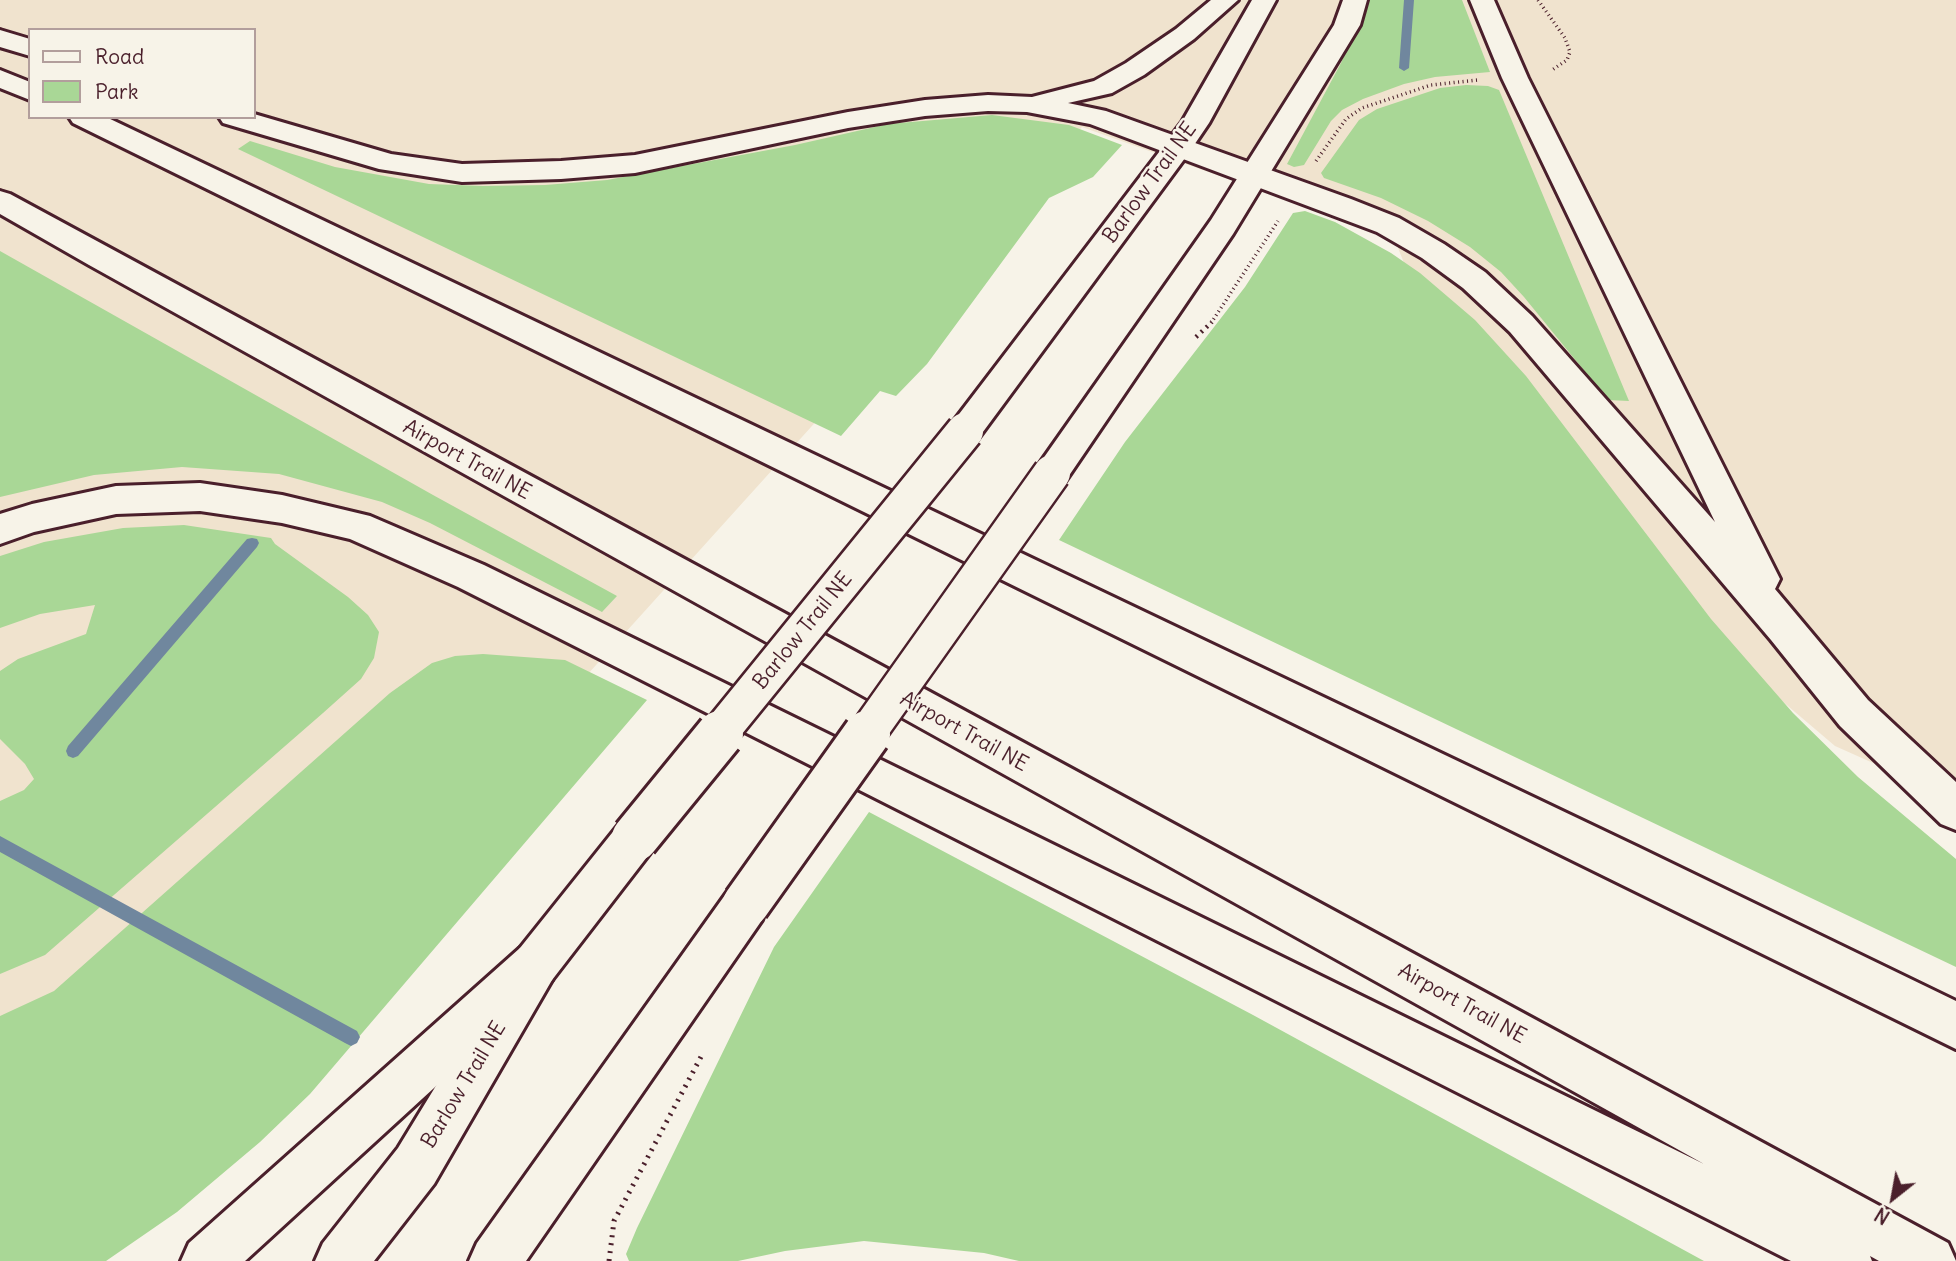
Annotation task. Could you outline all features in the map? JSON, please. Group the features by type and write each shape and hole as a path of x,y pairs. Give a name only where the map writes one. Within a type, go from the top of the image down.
{"main road":[{"path":"1027,104 1103,87 1135,69 1185,34 1226,0"},
{"name":"Barlow Trail NE","path":"341,1261 416,1166 536,964 965,431 1178,148 1195,123 1264,0"},
{"path":"495,1261 1052,473 1222,227 1347,26 1355,0"},
{"path":"1482,0 1515,78 1784,628"},
{"path":"0,38 28,47"},
{"path":"0,78 28,91"},
{"path":"240,119 389,163 462,173 561,170 635,164 848,120 925,108 988,103 1027,104 1096,117 1388,225 1475,280 1521,324 1854,713 1956,810"},
{"path":"87,119 1956,1026"},
{"name":"Airport Trail NE","path":"0,201 137,279 1930,1261"},
{"path":"0,529 32,518 116,500 200,498 282,509 357,526 483,582 1846,1261"},
{"path":"207,1261 536,964"}],"path":[{"path":"1538,0 1565,38 1570,52 1559,66 1545,74"},
{"path":"1310,170 1346,119 1362,108 1431,85 1483,81"},
{"path":"609,1261 614,1221 709,1043"}],"shaded area":[{"path":"0,0 1956,0 1956,800 1835,746 1475,440 1394,238 1082,127 391,892 0,1261"}],"green space":[{"path":"1367,0 1462,0 1490,72 1435,77 1404,84 1363,99 1342,110 1331,121 1304,165 1294,167 1287,164 1341,63"},
{"path":"1488,86 1499,90 1629,401 1608,400 1524,297 1501,272 1470,247 1428,221 1381,198 1324,178 1321,173 1359,120 1377,109 1440,88"},
{"path":"992,115 1069,125 1122,145 1093,177 1049,198 927,364 896,396 880,391 841,436 238,149 250,141 335,167 429,184 545,185 607,180 795,145 888,124"},
{"path":"1305,211 1335,222 1391,253 1420,273 1475,320 1526,376 1711,619 1793,713 1858,777 1956,859 1956,967 1059,540 1125,442 1245,287 1293,213"},
{"path":"0,251 617,596 602,612 430,523 382,502 279,474 182,467 94,475 0,497"},
{"path":"184,525 271,538 275,544 348,597 368,615 379,632 374,658 361,679 45,955 0,974 0,801 24,790 34,779 25,764 0,739 0,671 18,659 86,634 95,605 40,614 0,628 0,556 44,542 123,528"},
{"path":"483,654 565,660 647,700 310,1094 260,1142 177,1212 106,1261 0,1261 0,1016 54,991 390,693 432,663 455,656"},
{"path":"869,812 1253,1015 1704,1261 1019,1261 984,1253 864,1241 785,1251 738,1261 629,1261 626,1254 637,1228 774,947"}],"waterway":[{"path":"1404,68 1409,0"},
{"path":"73,751 252,543"},
{"path":"0,844 351,1037"}]}
